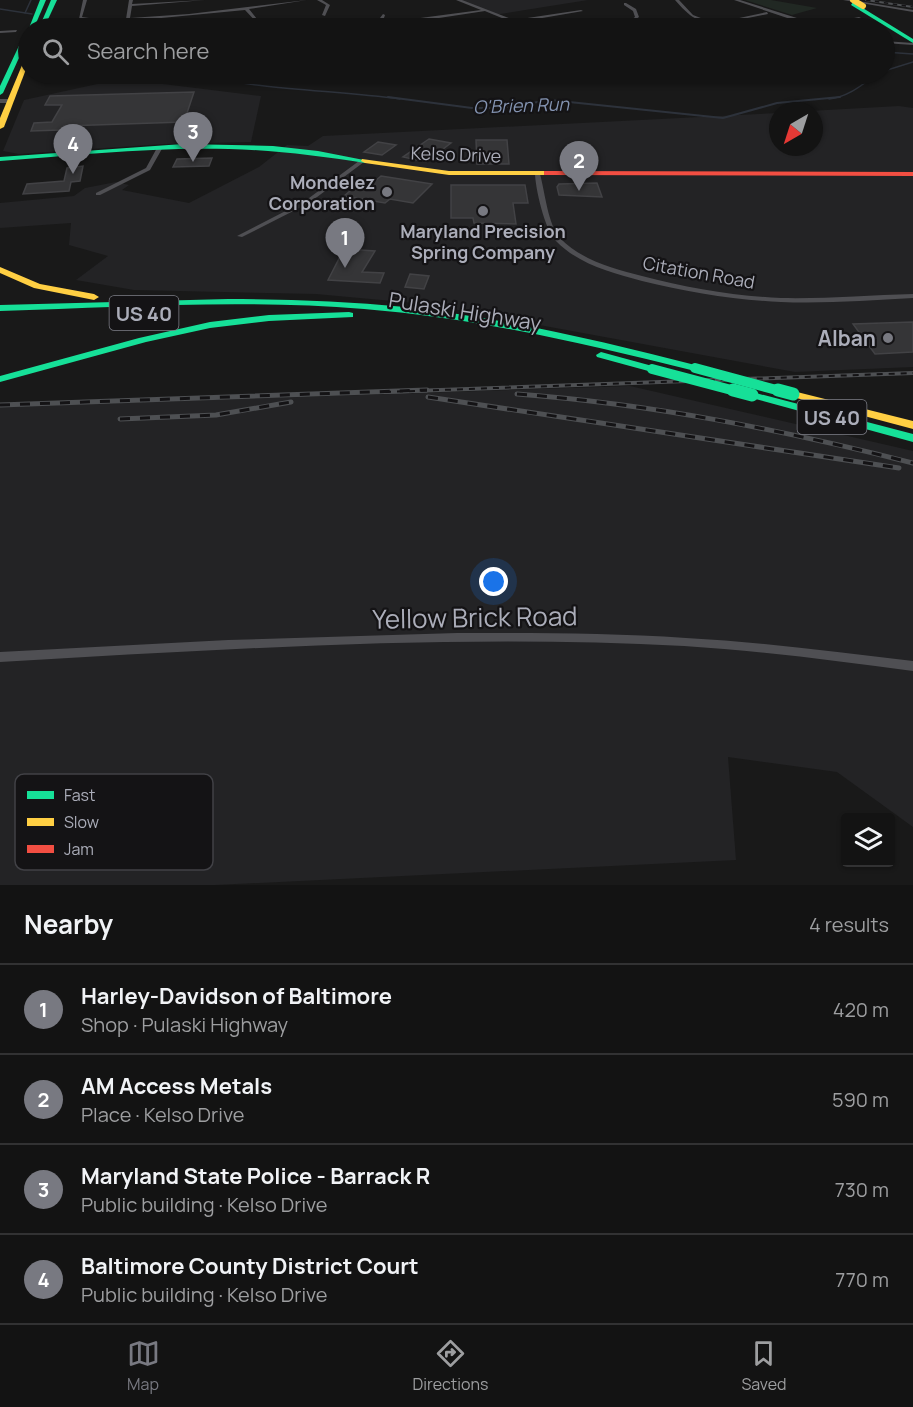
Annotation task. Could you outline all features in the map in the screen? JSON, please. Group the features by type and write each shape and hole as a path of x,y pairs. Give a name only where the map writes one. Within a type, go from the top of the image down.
{"main road":[{"path":"31,18 43,0"},
{"path":"35,18 54,0"},
{"path":"853,5 877,18"},
{"path":"895,28 913,42"},
{"path":"0,127 3,98 18,47"},
{"path":"3,98 18,74"},
{"name":"Kelso Drive","path":"0,158 226,145 284,147 361,162 432,172 913,174"},
{"path":"0,270 37,286 73,295 200,302"},
{"name":"Pulaski Highway","path":"0,308 200,302 515,325 694,368 913,425"},
{"name":"Pulaski Highway","path":"0,317 243,310 359,312 508,336 652,369 913,438"},
{"path":"0,379 154,337 213,324 267,317 359,312"}],"street":[{"path":"81,18 85,0"},
{"path":"128,18 131,3 203,0"},
{"path":"139,18 305,0"},
{"path":"319,0 328,5 324,15"},
{"path":"458,0 500,18"},
{"path":"677,0 692,16 697,18"},
{"path":"736,0 788,18"},
{"path":"625,4 635,10 636,18"},
{"path":"834,18 853,5 913,11"},
{"path":"246,8 254,18"},
{"path":"437,18 483,11"},
{"path":"535,18 581,11"},
{"path":"737,18 769,12"},
{"path":"1,40 18,32"},
{"path":"895,42 913,42"},
{"path":"98,194 148,169 160,147"},
{"path":"240,236 310,201 339,176 361,162"},
{"name":"Citation Road","path":"537,174 554,236 571,252 608,269 712,292 760,299 913,296"},
{"name":"Yellow Brick Road","path":"0,657 456,637 568,637 716,643 820,653 913,666"}],"shaded area":[{"path":"458,0 588,0 494,15"},
{"path":"745,0 771,0 817,8 792,15"},
{"path":"97,84 164,84 261,96 251,142 163,144 19,154 3,151 24,100"},
{"path":"899,106 913,108 913,367 795,372 425,304 316,294 134,290 76,280 108,256 69,245 71,223 0,228 0,203 74,196 85,188 116,182 129,185 122,190 189,203 259,167 287,145 308,146 323,136 769,113 769,156 823,156 823,110"},
{"path":"630,386 913,451 913,827 837,772 728,757 736,860 215,885 0,885 0,407"}],"building":[{"path":"194,92 184,122 64,126 61,130 31,131 34,123 52,122 62,105 45,105 50,96"},
{"path":"429,139 451,143 426,162 403,157"},
{"path":"476,140 507,140 509,164 477,164"},
{"path":"378,142 396,145 382,155 364,152"},
{"path":"212,158 209,166 173,167 177,159"},
{"path":"83,166 80,181 71,182 69,191 23,194 27,184 64,181 67,168"},
{"name":"Mondelez Corporation","path":"381,176 432,184 413,203 390,199 385,203 344,196 356,186 367,188"},
{"path":"597,183 602,197 559,195 557,187 559,184"},
{"name":"Maryland Precision Spring Company","path":"451,185 525,185 528,203 513,203 516,224 474,223 473,218 451,218"},
{"path":"344,249 375,251 362,272 384,273 380,283 328,280"},
{"path":"410,274 429,276 424,289 405,287"},
{"name":"Alban","path":"913,322 913,352 875,354 853,324"}],"waterway":[{"path":"25,13 31,0"},
{"path":"0,9 25,13"},
{"path":"25,13 32,14"},
{"path":"895,53 913,54"},
{"name":"O'Brien Run","path":"895,68 913,62"},
{"name":"O'Brien Run","path":"250,84 400,99"},
{"name":"O'Brien Run","path":"838,97 863,84"},
{"name":"O'Brien Run","path":"388,97 472,108 500,108 550,100 723,118 777,103 838,97"},
{"name":"O'Brien Run","path":"829,99 838,97"}],"railway":[{"path":"866,0 913,7"},
{"path":"385,392 913,373"},
{"path":"0,405 427,390"},
{"path":"517,394 617,404 716,420 766,429 913,463"},
{"path":"428,397 899,468"},
{"path":"120,419 216,415 291,402"}],"traffic: fast":[{"path":"35,18 43,0"},
{"path":"46,18 54,0"},
{"path":"853,4 876,18"},
{"path":"895,30 913,41"},
{"path":"0,93 18,54"},
{"path":"0,159 138,148 228,146 273,148 365,161"},
{"path":"0,308 228,302 364,306 489,322 695,368"},
{"path":"0,379 142,340 210,325 269,318 349,315"},
{"path":"601,355 652,369"},
{"path":"695,368 793,394"},
{"path":"652,369 752,395"},
{"path":"752,395 913,438"}],"traffic: slow":[{"path":"853,0 863,6"},
{"path":"0,127 18,83"},
{"path":"365,161 449,173 547,173"},
{"path":"0,270 37,286 94,297"},
{"path":"793,394 913,425"}],"traffic: jam":[{"path":"547,173 913,174"}],"place":[{"name":"Maryland State Police - Barrack R","path":"193,162"},
{"name":"Baltimore County District Court","path":"73,174"},
{"name":"AM Access Metals","path":"579,191"},
{"name":"Mondelez Corporation","path":"387,192"},
{"name":"Maryland Precision Spring Company","path":"483,211"},
{"name":"Harley-Davidson of Baltimore","path":"345,268"},
{"name":"Alban","path":"888,338"}]}
